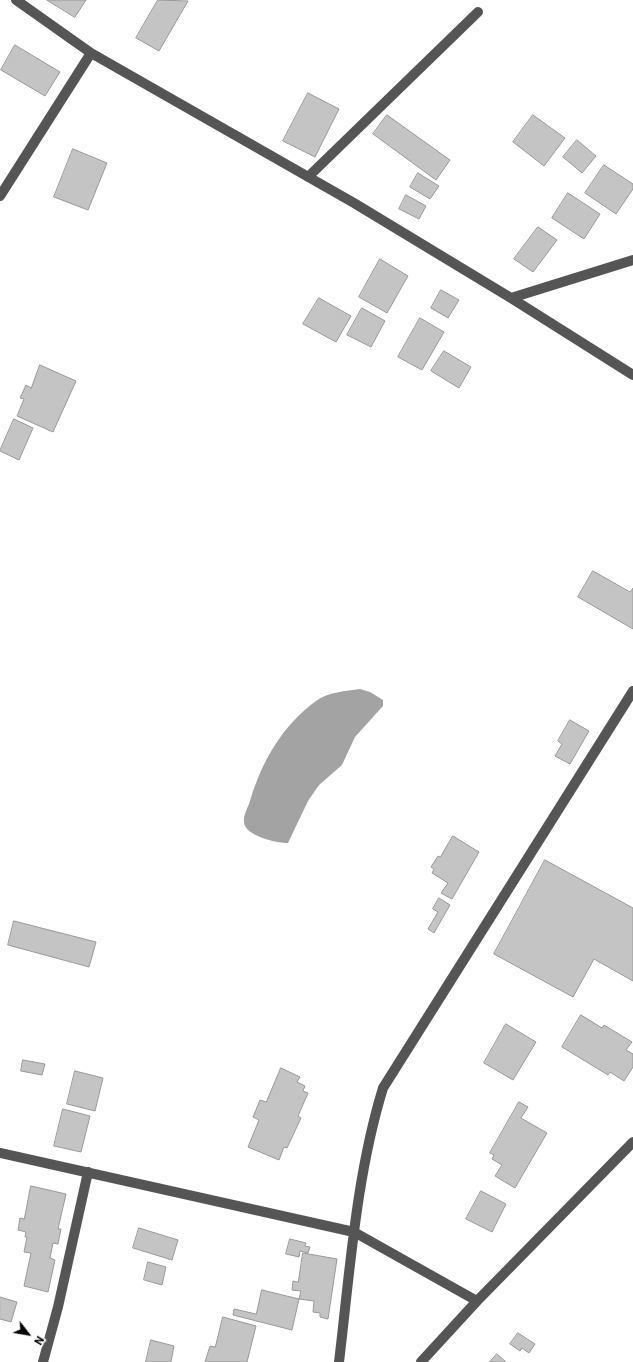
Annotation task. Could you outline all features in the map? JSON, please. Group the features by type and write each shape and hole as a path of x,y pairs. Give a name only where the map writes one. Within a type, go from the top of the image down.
{"street":[{"path":"16,0 91,53 308,177 511,298 633,375"},
{"path":"308,177 478,12"},
{"path":"0,196 91,53"},
{"path":"511,298 633,260"},
{"path":"339,1362 354,1232 372,1125 383,1088 633,690"},
{"path":"421,1362 477,1301 633,1142"},
{"path":"0,1153 354,1232 477,1301"},
{"path":"43,1362 58,1307 88,1172"}],"shaded area":[{"path":"360,689 370,692 383,700 383,706 355,737 342,765 319,785 308,801 288,843 276,842 255,835 246,827 244,817 267,758 283,733 304,711 321,698 337,692"}],"building":[{"path":"47,0 86,0 75,17"},
{"path":"158,0 188,1 159,51 136,38"},
{"path":"15,45 60,72 45,96 1,70"},
{"path":"308,93 339,109 315,157 283,141"},
{"path":"387,115 450,160 436,180 373,134"},
{"path":"533,115 565,138 544,166 513,142"},
{"path":"577,140 596,156 582,173 563,157"},
{"path":"73,149 107,163 88,210 54,197"},
{"path":"604,165 633,184 633,189 616,214 585,193"},
{"path":"418,173 439,186 430,199 410,187"},
{"path":"568,193 600,214 584,239 552,218"},
{"path":"406,195 426,206 419,219 399,209"},
{"path":"538,227 557,240 533,272 514,259"},
{"path":"380,259 408,276 387,313 359,297"},
{"path":"441,290 459,300 448,318 431,308"},
{"path":"319,298 351,316 336,342 303,324"},
{"path":"362,308 385,321 371,347 347,335"},
{"path":"420,318 444,332 422,370 398,357"},
{"path":"444,351 471,367 459,388 431,371"},
{"path":"40,365 76,381 53,432 17,416 24,399 20,398 26,385 31,388"},
{"path":"14,419 33,428 19,460 0,451"},
{"path":"593,571 630,592 633,588 633,629 578,597"},
{"path":"570,720 589,731 570,764 555,756 562,744 558,741"},
{"path":"453,836 479,852 452,899 441,893 448,883 432,873 434,869 431,867 438,856 440,857"},
{"path":"545,860 633,908 633,981 594,959 573,997 494,954"},
{"path":"439,898 450,905 434,933 428,929 438,912 433,909"},
{"path":"14,921 96,942 89,967 8,945"},
{"path":"581,1015 602,1028 604,1025 632,1042 626,1050 633,1054 633,1067 624,1081 610,1072 608,1075 562,1047"},
{"path":"506,1024 536,1042 513,1080 484,1063"},
{"path":"23,1060 45,1064 42,1075 21,1071"},
{"path":"281,1068 300,1077 297,1082 305,1086 303,1091 308,1093 298,1116 301,1118 287,1148 284,1147 279,1160 248,1147 259,1120 253,1117 260,1100 266,1102"},
{"path":"75,1071 103,1078 95,1111 67,1104"},
{"path":"519,1102 528,1107 521,1118 547,1133 515,1188 495,1176 502,1165 492,1159 494,1155 490,1153"},
{"path":"63,1109 90,1116 81,1152 54,1146"},
{"path":"31,1186 66,1194 58,1229 61,1229 58,1244 53,1243 50,1258 55,1260 48,1292 24,1286 31,1253 24,1252 27,1237 25,1237 26,1232 18,1230 20,1218 24,1219"},
{"path":"481,1191 506,1204 492,1232 466,1219"},
{"path":"139,1228 178,1240 172,1260 133,1248"},
{"path":"290,1239 306,1243 305,1246 310,1247 308,1253 300,1251 299,1257 286,1254"},
{"path":"303,1253 337,1259 328,1319 320,1317 320,1313 313,1312 314,1301 299,1299 301,1291 292,1290 293,1281 298,1282"},
{"path":"148,1262 166,1267 162,1285 144,1280"},
{"path":"262,1290 299,1299 292,1330 233,1315 234,1309 256,1314"},
{"path":"0,1297 17,1302 11,1322 0,1319"},
{"path":"223,1317 256,1326 247,1362 205,1362 210,1346 215,1347"},
{"path":"518,1333 535,1344 529,1353 522,1348 520,1351 510,1344"},
{"path":"151,1340 174,1346 171,1362 146,1362"},
{"path":"497,1354 506,1362 490,1362"}]}
